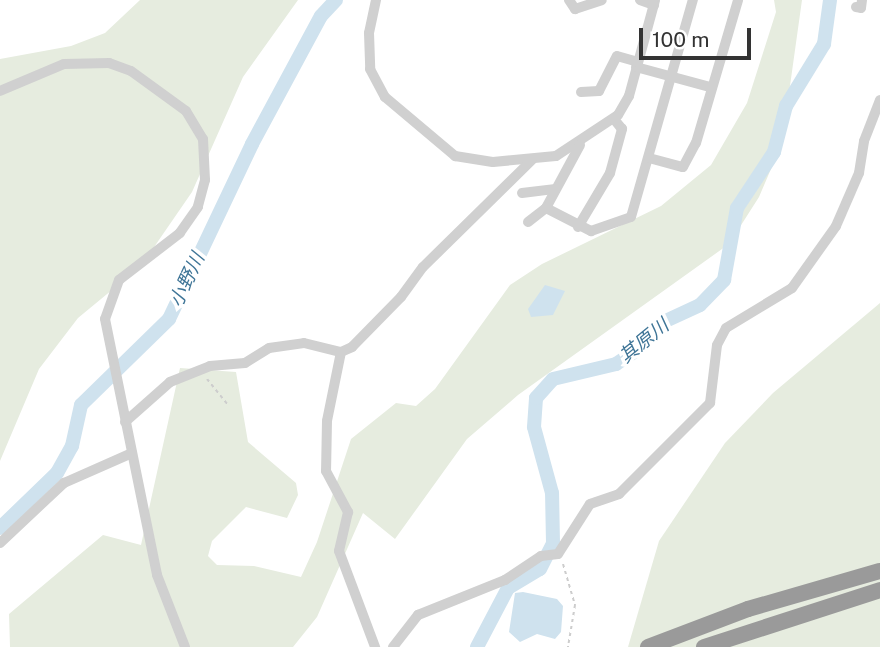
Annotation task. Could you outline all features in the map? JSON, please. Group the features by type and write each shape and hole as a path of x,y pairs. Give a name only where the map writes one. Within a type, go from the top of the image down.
{"highway":[{"path":"648,647 748,609 880,571"},
{"path":"704,647 880,590"}],"street":[{"path":"376,0 369,33 370,69 385,97 455,156 493,162 556,156 581,144 614,119 625,107 655,3 640,0"},
{"path":"569,0 575,9 602,0"},
{"path":"546,208 578,227 597,231 631,217 693,0"},
{"path":"649,158 684,167 696,143 710,87 738,0"},
{"path":"581,92 599,91 617,56 637,65 710,87"},
{"path":"0,91 64,64 109,63 131,71 186,111 198,127 206,155 203,195 180,233 114,287 105,319 157,575 184,647"},
{"path":"393,647 418,615 505,580 541,556 558,554 590,504 620,494 710,403 717,345 726,328 792,288 829,237 859,173 864,141 880,100"},
{"path":"578,227 610,173 622,129 614,119"},
{"path":"528,222 546,208 581,144"},
{"path":"375,647 339,551 348,512 326,471 327,421 341,352 362,337 401,297 422,267 532,160"},
{"path":"522,193 556,189"},
{"path":"125,422 170,382 199,370 245,363 269,348 304,343 341,352"},
{"path":"0,543 64,483 132,453"}],"path":[{"path":"199,370 228,405"},
{"path":"558,554 575,605 568,647"}],"shaded area":[{"path":"140,0 298,0 243,77 192,192 141,266 78,318 39,369 0,461 0,59 71,46 105,33"},
{"path":"774,0 802,0 782,143 759,197 729,244 518,395 467,439 395,539 363,513 317,617 293,647 10,647 9,614 103,535 141,545 180,368 236,372 248,442 296,483 298,495 287,518 246,507 212,541 208,556 217,565 254,566 301,577 317,542 351,439 396,403 416,406 435,389 510,285 542,264 661,206 711,165 747,103 776,12"},
{"path":"880,303 880,647 628,647 659,541 725,443 773,393"}],"water":[{"path":"545,285 565,291 553,315 531,317 528,309"},
{"path":"523,592 557,599 563,606 561,632 555,639 537,634 520,642 509,632 515,593"}],"waterway":[{"name":"小野川","path":"0,528 57,473 72,446 81,405 169,319 252,144 321,16 336,0"},
{"name":"其原川","path":"477,647 508,588 540,569 553,543 552,493 534,427 536,398 553,379 616,364 634,352 659,324 700,305 724,280 737,208 774,152 786,106 824,44 830,0"}]}
